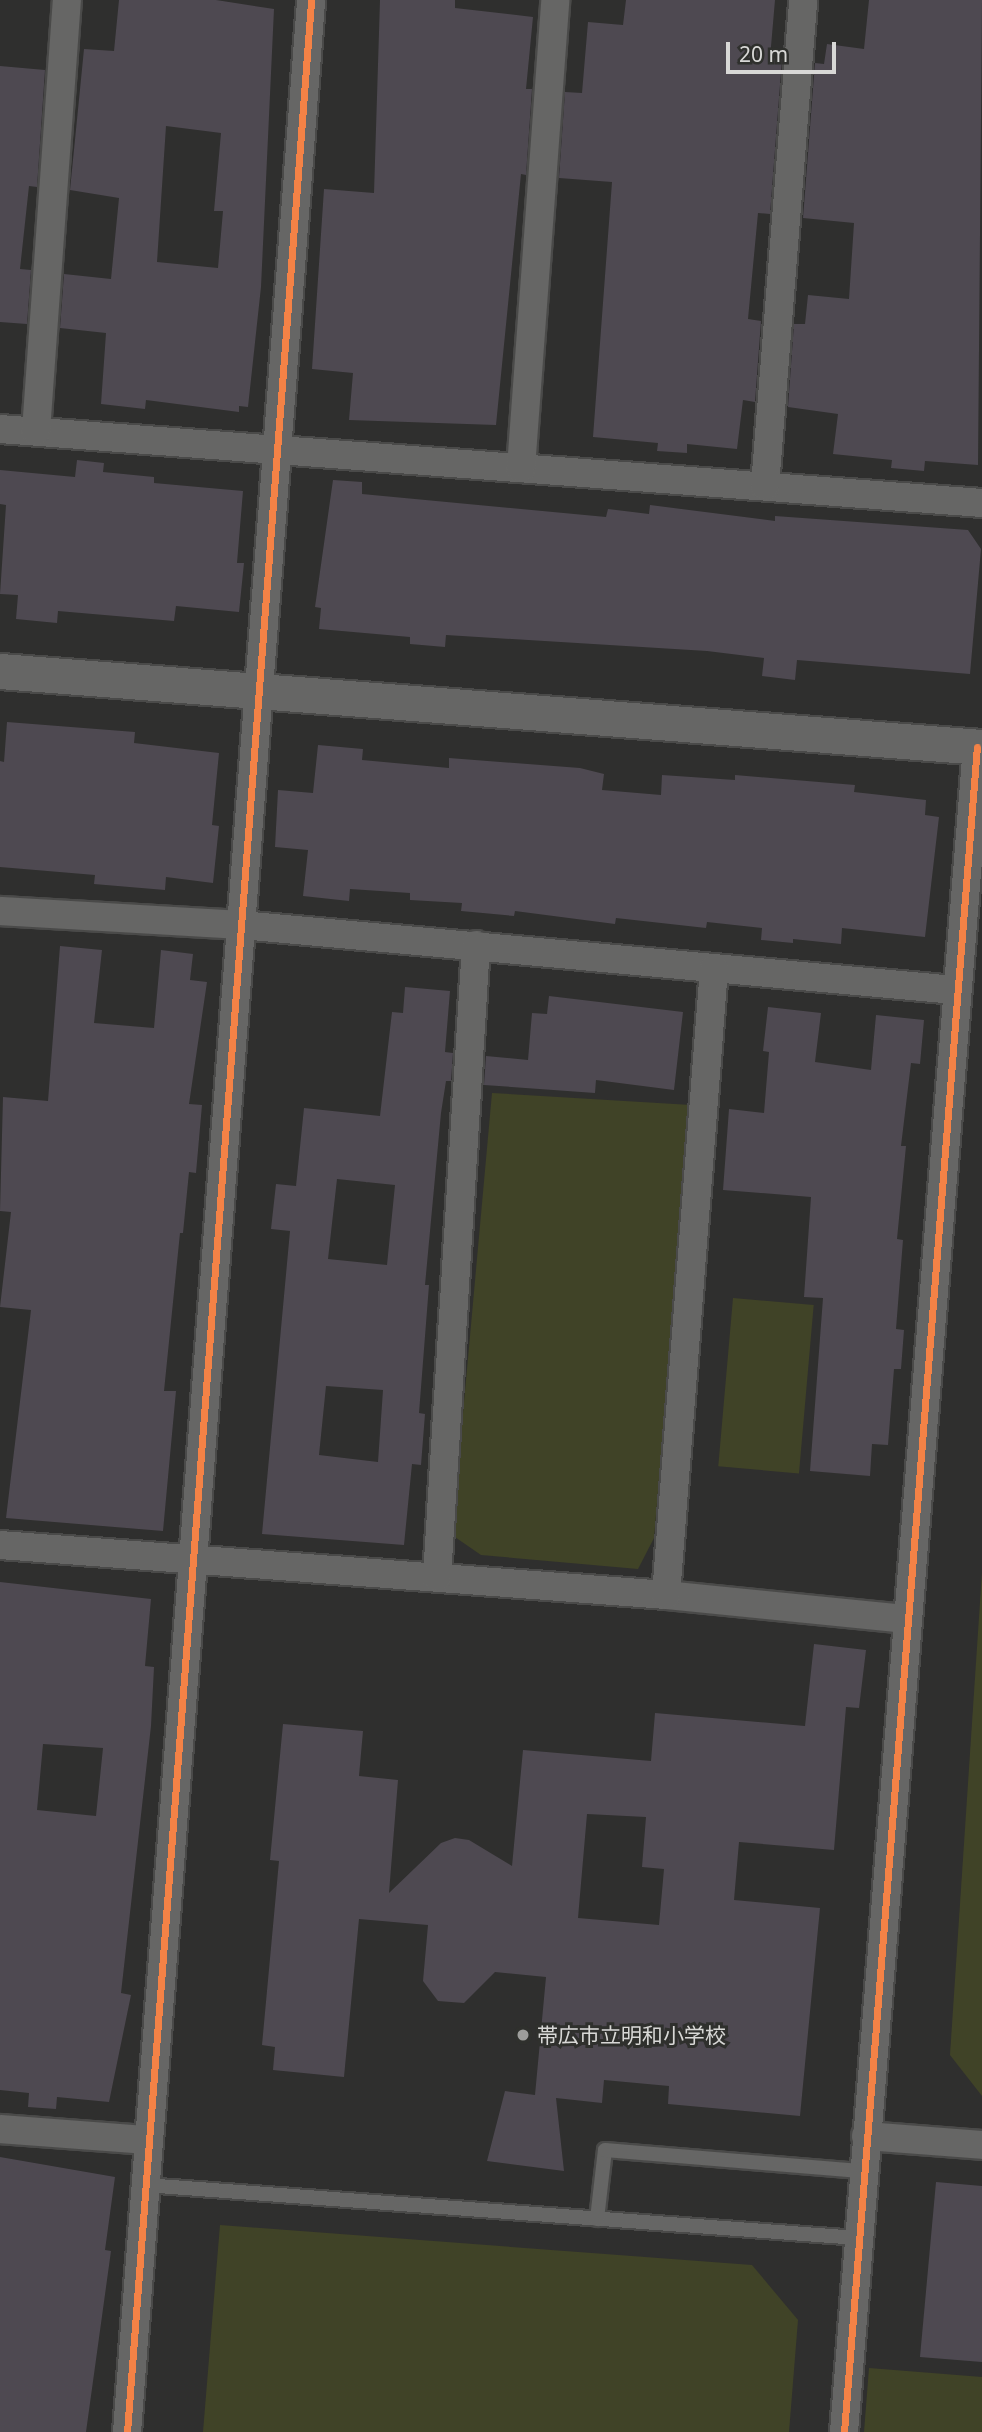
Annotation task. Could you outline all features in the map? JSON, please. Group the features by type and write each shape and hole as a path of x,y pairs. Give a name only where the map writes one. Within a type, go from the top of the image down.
{"street":[{"path":"36,431 67,0"},
{"path":"127,2432 311,0"},
{"path":"521,468 555,0"},
{"path":"765,486 803,0"},
{"path":"0,429 982,503"},
{"path":"0,671 979,747 955,990 844,2432"},
{"path":"0,911 241,925 955,990"},
{"path":"437,1577 476,945"},
{"path":"666,1595 713,969"},
{"path":"0,1545 192,1557 666,1595 906,1619"},
{"path":"0,2129 148,2140"},
{"path":"866,2136 982,2145"}],"lane":[{"path":"597,2219 605,2150 863,2171"},
{"path":"145,2185 858,2238"}],"green space":[{"path":"492,1093 691,1105 654,1538 638,1569 481,1555 452,1535"},
{"path":"733,1298 814,1305 799,1473 718,1466"},
{"path":"982,1572 982,2096 950,2055"},
{"path":"220,2225 752,2265 798,2320 789,2432 203,2432"},
{"path":"869,2368 982,2377 982,2432 864,2432"}],"building":[{"path":"119,0 216,0 274,9 261,287 248,407 239,406 239,412 146,400 145,409 101,404 106,333 60,328 64,274 111,279 119,198 70,190 84,49 114,51","holes":["166,126 221,133 214,211 223,211 218,268 157,262"]},
{"path":"380,0 455,0 455,8 533,17 526,89 532,89 526,175 521,174 496,425 349,420 353,373 312,369 324,189 374,193"},
{"path":"626,0 775,0 770,58 782,59 770,214 758,213 748,319 761,321 755,402 743,400 737,449 687,444 687,453 657,451 658,443 593,437 612,182 559,178 565,92 582,93 588,22 623,25"},
{"path":"869,0 982,0 978,465 925,461 924,471 891,468 892,460 833,454 838,414 788,407 794,324 805,324 808,295 849,299 854,223 803,218 815,63 824,64 827,44 864,49"},
{"path":"0,66 45,70 37,187 29,186 20,269 31,270 27,324 0,322"},
{"path":"77,460 104,463 103,472 154,477 154,483 243,491 237,563 244,563 239,612 176,606 174,621 58,611 57,623 16,619 18,595 0,594 6,505 0,504 0,470 75,477"},
{"path":"333,480 362,482 362,494 606,517 608,509 649,514 650,505 775,521 775,516 968,530 981,549 970,674 797,660 795,680 762,676 764,658 707,651 446,635 445,647 410,644 410,637 319,629 321,608 315,607"},
{"path":"7,722 135,732 134,743 219,753 212,825 219,826 213,883 166,877 165,890 94,884 95,875 0,867 0,761 4,762"},
{"path":"318,745 363,749 362,760 449,768 449,758 580,768 604,774 602,790 661,795 662,775 735,780 735,775 855,785 854,792 926,800 925,815 939,817 925,937 842,928 841,944 793,939 793,943 761,940 762,928 707,922 706,928 616,918 615,924 515,911 514,916 461,911 462,903 410,900 410,893 350,889 349,901 303,896 308,850 275,847 278,790 313,793"},
{"path":"60,946 102,950 94,1023 154,1028 161,950 193,954 190,980 207,982 189,1104 202,1105 196,1173 189,1172 183,1233 180,1233 164,1391 176,1391 163,1531 6,1518 31,1310 0,1307 11,1212 0,1211 3,1097 48,1101"},
{"path":"405,987 450,991 445,1052 453,1053 451,1081 446,1081 441,1113 425,1285 429,1285 419,1413 425,1414 421,1465 412,1464 404,1545 262,1534 290,1231 271,1229 276,1184 296,1186 304,1108 380,1116 392,1012 403,1013","holes":["337,1179 395,1185 387,1265 328,1259","326,1386 383,1390 378,1462 319,1455"]},
{"path":"549,996 683,1012 674,1090 596,1080 595,1093 484,1085 486,1056 528,1060 532,1013 547,1014"},
{"path":"768,1007 821,1013 815,1062 871,1070 876,1015 924,1020 920,1064 911,1063 901,1146 906,1146 897,1239 903,1240 896,1329 904,1330 901,1369 894,1369 888,1445 872,1444 870,1476 810,1471 823,1298 804,1297 811,1197 723,1190 729,1109 764,1113 769,1052 763,1051"},
{"path":"0,1582 151,1599 145,1666 154,1667 151,1726 121,1993 131,1995 109,2102 57,2097 56,2109 28,2107 29,2093 0,2090","holes":["43,1744 103,1748 96,1816 37,1810"]},
{"path":"814,1644 866,1650 859,1708 846,1707 834,1850 739,1842 734,1900 820,1908 800,2116 668,2104 669,2086 604,2080 602,2103 556,2098 564,2171 487,2161 505,2091 535,2095 546,1977 495,1972 464,2003 438,2001 423,1981 428,1925 359,1919 344,2077 273,2070 275,2047 262,2045 279,1861 270,1860 283,1724 363,1731 359,1776 398,1780 389,1893 441,1843 455,1838 469,1840 512,1866 523,1750 651,1761 655,1713 805,1726","holes":["587,1814 646,1817 642,1867 664,1869 659,1925 578,1918"]},
{"path":"0,2157 115,2177 105,2250 111,2251 86,2432 0,2432"},
{"path":"936,2182 982,2186 982,2362 920,2357"}],"cycle path":[{"path":"127,2432 311,0"},
{"path":"844,2432 977,747"}],"place":[{"name":"帯広市立明和小学校","path":"523,2035"}]}
